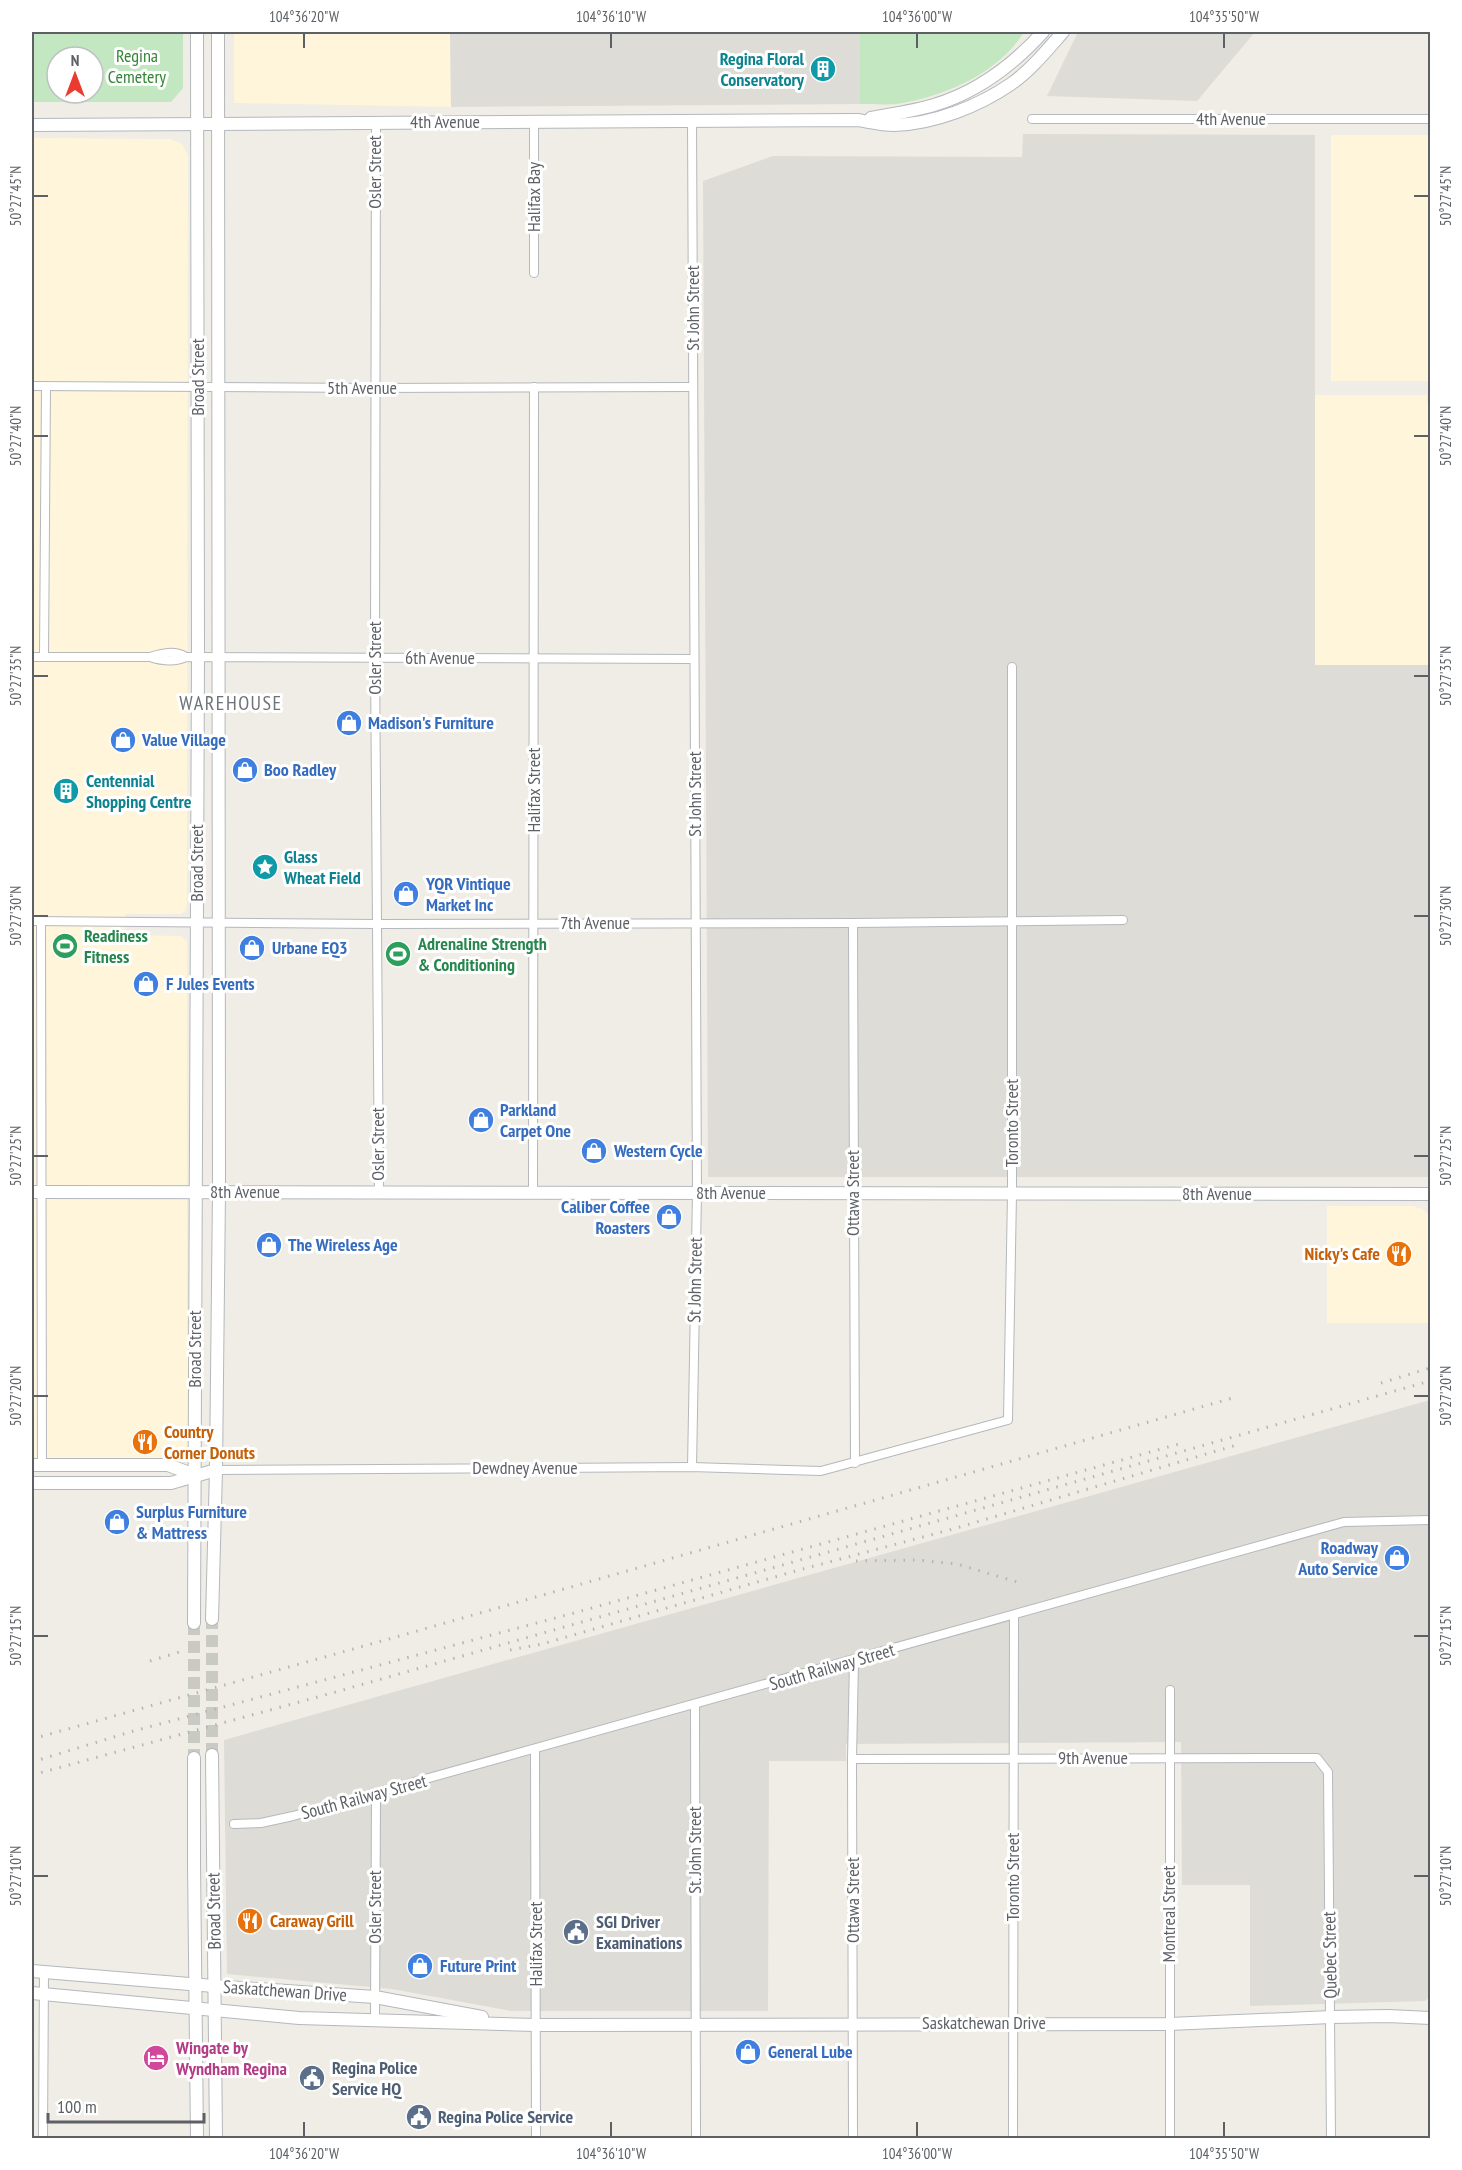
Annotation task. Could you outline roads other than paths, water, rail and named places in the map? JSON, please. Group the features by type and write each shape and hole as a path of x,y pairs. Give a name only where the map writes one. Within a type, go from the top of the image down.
{"main road":[{"name":"Broad Street","path":"194,1623 197,923 192,657 198,388 197,32"},
{"name":"Broad Street","path":"212,1619 219,1192 218,32"},
{"path":"858,120 935,105 970,90 1006,69 1044,32"},
{"path":"858,120 893,125 923,122 980,101 1011,84 1044,54 1063,32"},
{"name":"4th Avenue","path":"32,125 858,120"},
{"name":"8th Avenue","path":"37,1192 1431,1194"},
{"path":"37,1465 168,1465 195,1475"},
{"name":"Dewdney Avenue","path":"32,1483 171,1483 216,1470"},
{"name":"Broad Street","path":"212,1755 216,2139"},
{"name":"Broad Street","path":"194,1758 197,2139"},
{"name":"Saskatchewan Drive","path":"38,1971 195,1985 375,1997 454,2013 536,2025"},
{"name":"Saskatchewan Drive","path":"37,1993 299,2018 536,2025 1169,2024 1331,2017 1431,2018"}],"street":[{"name":"4th Avenue","path":"1032,118 1431,119"},
{"name":"Halifax Bay","path":"534,122 534,273"},
{"name":"St John Street","path":"692,122 697,1193 692,1467"},
{"name":"Osler Street","path":"376,123 375,658 379,1192"},
{"name":"5th Avenue","path":"32,386 693,387"},
{"path":"44,657 46,386"},
{"name":"Halifax Street","path":"533,1193 534,387"},
{"name":"6th Avenue","path":"32,657 150,657 162,653 179,652 192,657 694,659"},
{"name":"Toronto Street","path":"855,1463 1008,1420 1012,1194 1012,667"},
{"name":"7th Avenue","path":"36,921 696,924 1123,920"},
{"path":"36,921 37,1465"},
{"name":"Ottawa Street","path":"853,923 855,1463"},
{"name":"Dewdney Avenue","path":"216,1470 692,1467 821,1471 855,1463"},
{"name":"South Railway Street","path":"234,1824 261,1823 294,1816 695,1706 1344,1522 1431,1520"},
{"name":"Toronto Street","path":"1013,2139 1014,1615"},
{"name":"Ottawa Street","path":"853,2139 854,1660"},
{"name":"Montreal Street","path":"1170,1690 1170,2139"},
{"name":"St. John Street","path":"695,1706 696,2139"},
{"name":"Halifax Street","path":"536,1749 536,2139"},
{"name":"9th Avenue","path":"852,1759 1317,1758 1328,1772"},
{"name":"Quebec Street","path":"1328,1772 1331,2139"},
{"name":"Osler Street","path":"375,2022 376,1793"},
{"path":"38,1971 43,2139"}],"tunnel":[{"path":"212,1619 212,1755"},
{"path":"194,1623 194,1758"}],"railway":[{"path":"1381,1383 1430,1368"},
{"path":"32,1775 325,1695 1430,1381"},
{"path":"32,1739 1236,1397"},
{"path":"32,1762 130,1732 574,1613 1179,1444"},
{"path":"510,1650 542,1644 799,1570 953,1529 1240,1444"},
{"path":"856,1561 917,1560 957,1564 1024,1584"},
{"path":"150,1661 186,1650"}],"place":[{"name":"Regina Floral Conservatory","path":"823,69"},
{"name":"Madison's Furniture","path":"349,723"},
{"name":"Value Village","path":"123,740"},
{"name":"Boo Radley","path":"245,770"},
{"name":"Centennial Shopping Centre","path":"66,791"},
{"name":"Glass Wheat Field","path":"265,867"},
{"name":"YQR Vintique Market Inc","path":"406,894"},
{"name":"Readiness Fitness","path":"65,946"},
{"name":"Urbane EQ3","path":"252,948"},
{"name":"Adrenaline Strength & Conditioning","path":"398,954"},
{"name":"F Jules Events","path":"146,984"},
{"name":"Parkland Carpet One","path":"481,1120"},
{"name":"Western Cycle","path":"594,1151"},
{"name":"Caliber Coffee Roasters","path":"669,1217"},
{"name":"The Wireless Age","path":"269,1245"},
{"name":"Nicky's Cafe","path":"1399,1254"},
{"name":"Country Corner Donuts","path":"145,1442"},
{"name":"Surplus Furniture & Mattress","path":"117,1522"},
{"name":"Roadway Auto Service","path":"1397,1558"},
{"name":"Caraway Grill","path":"250,1921"},
{"name":"SGI Driver Examinations","path":"576,1932"},
{"name":"Future Print","path":"420,1966"},
{"name":"General Lube","path":"748,2052"},
{"name":"Wingate by Wyndham Regina","path":"156,2058"},
{"name":"Regina Police Service HQ","path":"312,2078"},
{"name":"Regina Police Service","path":"419,2117"}],"district":[{"name":"WAREHOUSE","path":"231,703"}],"park label":[{"name":"Regina Cemetery","path":"137,66"}]}
